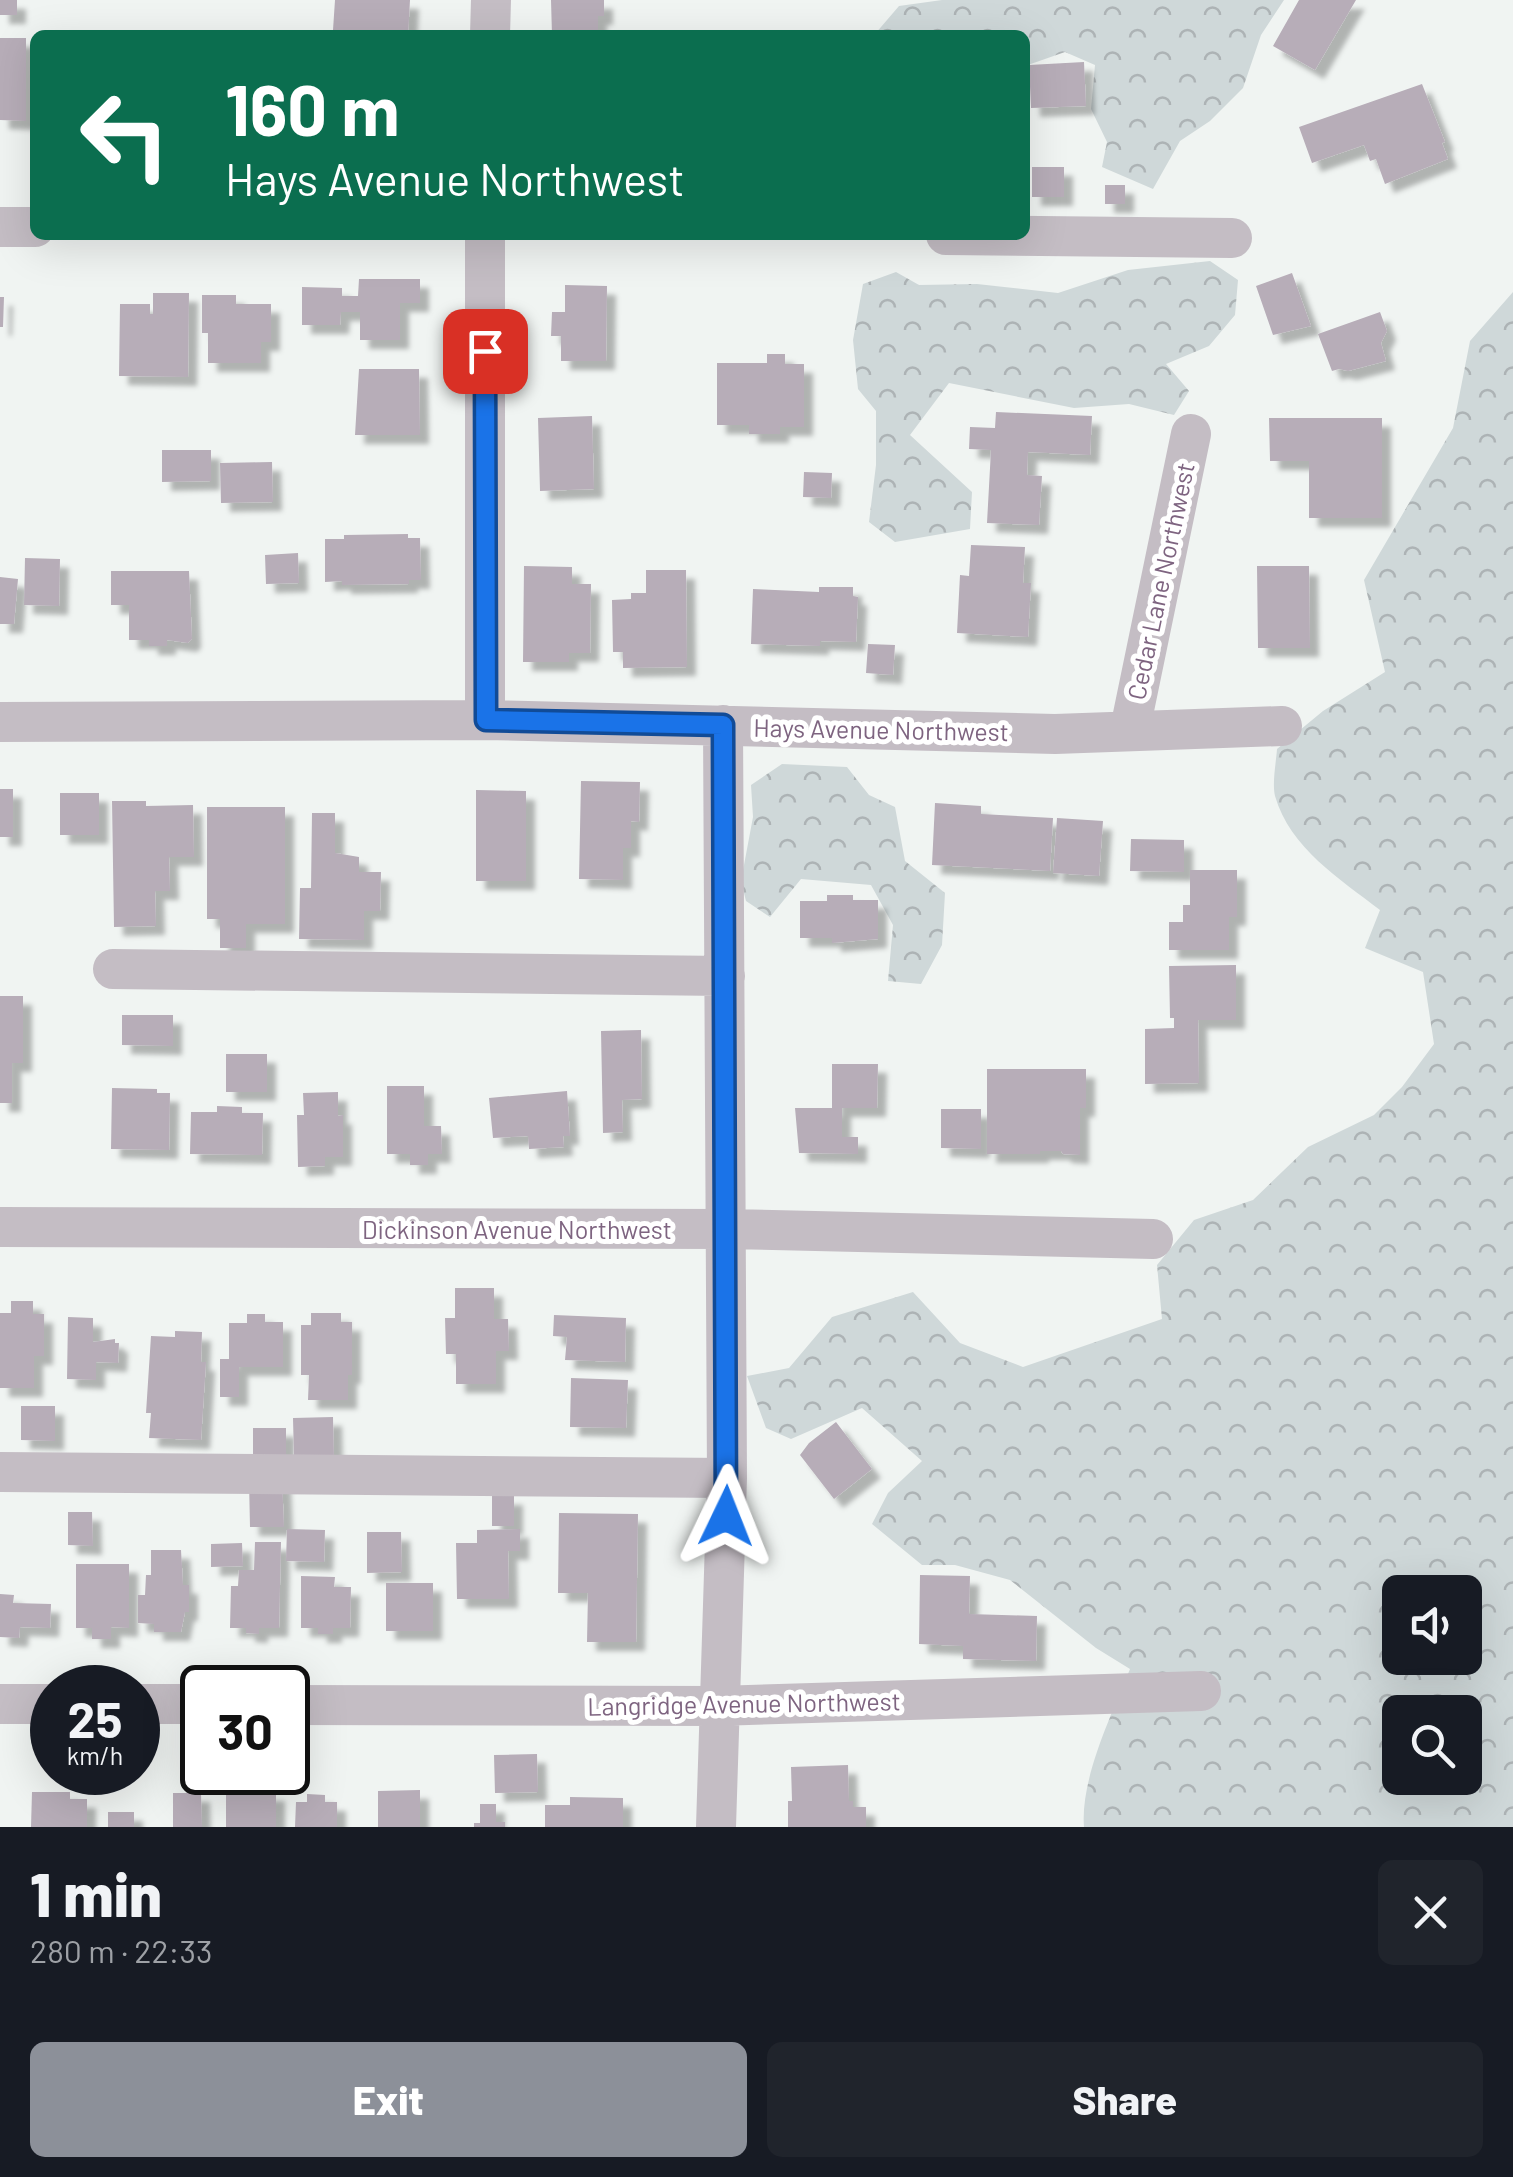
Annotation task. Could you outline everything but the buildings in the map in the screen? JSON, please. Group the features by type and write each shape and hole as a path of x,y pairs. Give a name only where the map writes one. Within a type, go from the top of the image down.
{"street":[{"path":"490,30 491,0"},
{"path":"0,227 30,227"},
{"path":"1030,236 1232,238"},
{"path":"485,240 486,720"},
{"name":"Cedar Lane Northwest","path":"1130,729 1190,434"},
{"name":"Hays Avenue Northwest","path":"0,722 486,720 1055,734 1282,726"},
{"path":"716,1827 727,1478 723,725"},
{"path":"113,969 725,976"},
{"name":"Dickinson Avenue Northwest","path":"0,1227 726,1229 1153,1239"},
{"path":"0,1472 727,1478"},
{"name":"Langridge Avenue Northwest","path":"310,1705 718,1706 1201,1691"},
{"path":"0,1704 30,1704"}],"green space":[{"path":"942,0 1284,0 1261,35 1243,88 1210,121 1180,141 1153,189 1102,167 1107,142 1091,109 1095,65 1065,52 1030,64 1030,30 878,30 899,6"},
{"path":"1210,261 1238,280 1235,315 1209,346 1166,364 1189,391 1174,415 1129,404 1074,408 949,383 910,435 972,492 970,529 895,542 869,522 876,465 876,411 858,389 853,340 863,284 896,272 919,285 977,284 1058,293 1128,270"},
{"path":"1513,292 1513,1827 1084,1827 1092,1768 1130,1669 1096,1648 1010,1580 955,1565 922,1565 872,1524 888,1493 922,1461 862,1408 791,1439 766,1428 747,1376 789,1368 832,1317 913,1292 960,1343 1023,1367 1162,1319 1157,1265 1194,1220 1253,1200 1308,1147 1374,1115 1402,1087 1434,1044 1423,972 1365,948 1380,910 1304,847 1282,815 1274,779 1277,749 1323,711 1385,672 1364,580 1453,428 1470,341"},
{"path":"782,764 847,767 869,795 895,807 905,861 945,893 942,945 921,984 888,981 893,925 871,885 801,879 770,917 746,901 741,881 753,817 751,785"}],"route":[{"path":"485,351 486,720 723,725 726,1516"}]}
